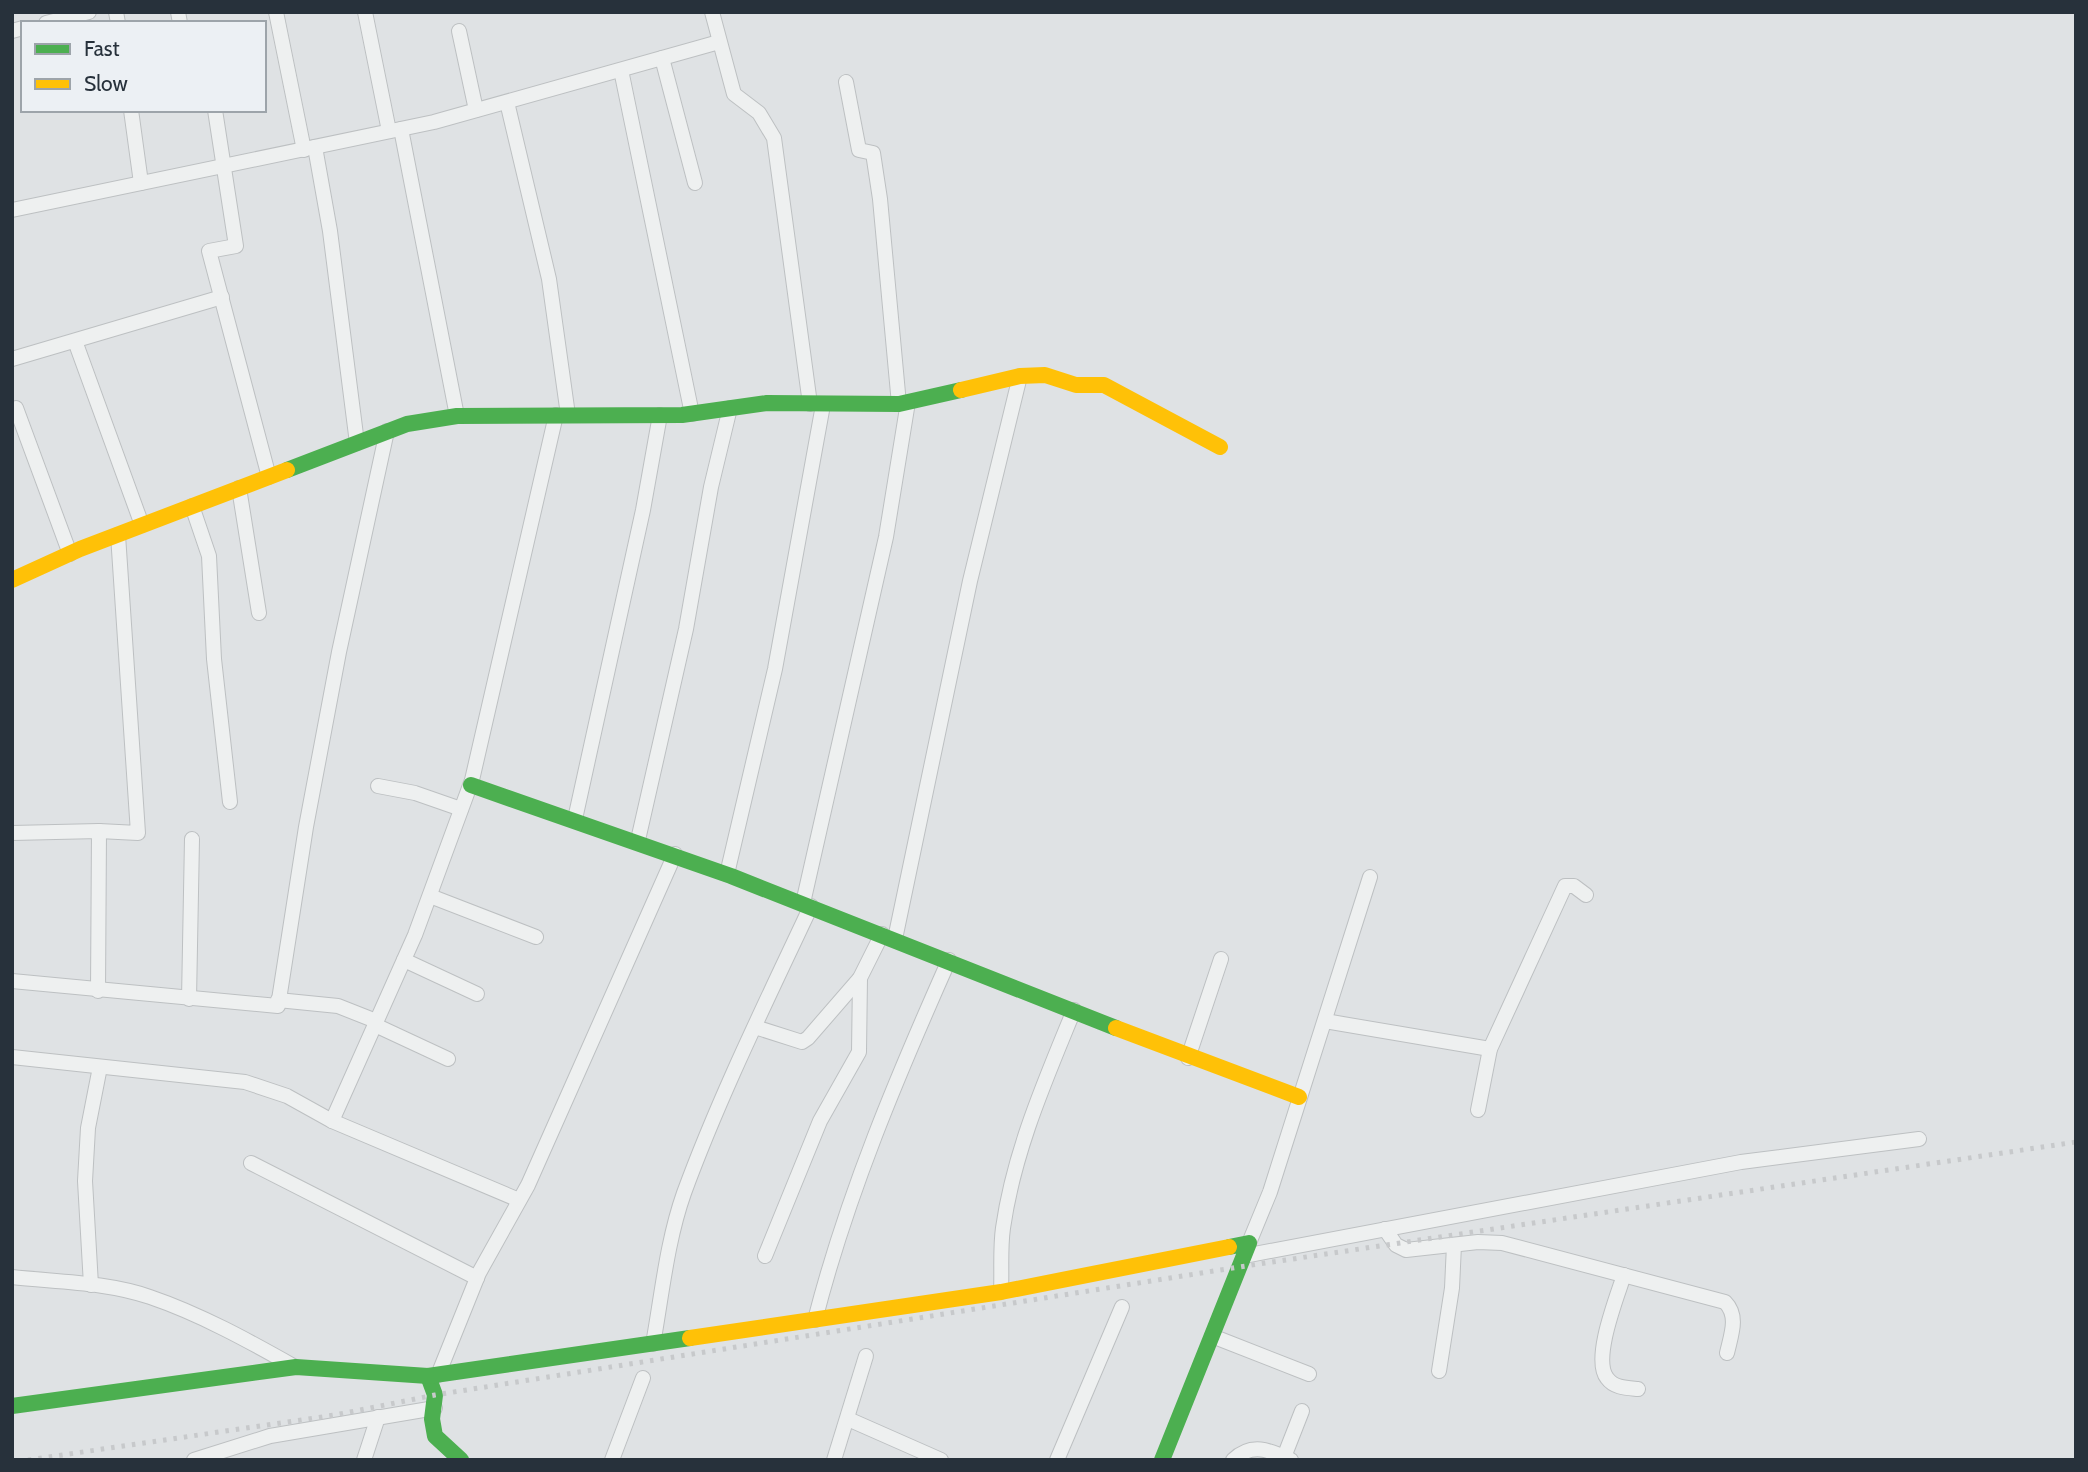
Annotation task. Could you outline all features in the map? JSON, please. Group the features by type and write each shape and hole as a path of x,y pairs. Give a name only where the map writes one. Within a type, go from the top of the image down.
{"street":[{"path":"54,21 89,12"},
{"path":"276,12 330,231 357,443"},
{"path":"365,12 395,130 457,416"},
{"path":"712,12 734,94 759,113 774,138 817,405 775,669 727,874"},
{"path":"459,31 476,110"},
{"path":"12,210 395,130 507,102 719,42"},
{"path":"662,58 695,183"},
{"path":"621,70 692,414"},
{"path":"653,1343 674,1226 684,1193 807,905 886,537 904,403 873,153 859,150 846,82"},
{"path":"332,1121 404,960 471,785 562,415 549,279 507,102"},
{"path":"131,112 141,183"},
{"path":"215,112 236,246 209,251 269,477"},
{"path":"12,359 222,297"},
{"path":"75,341 142,525"},
{"path":"12,580 142,525 387,431 407,424 457,416 692,414 767,402 817,405 904,403 1020,376 1045,375 1076,385 1104,385 1220,447"},
{"path":"755,1027 802,1042 860,978 888,936 1020,376"},
{"path":"16,408 70,554"},
{"path":"638,840 686,629 711,487 730,408"},
{"path":"575,819 640,524 660,415"},
{"path":"12,981 278,1006 339,652 387,431"},
{"path":"239,488 258,613"},
{"path":"192,506 209,556 214,659 230,802"},
{"path":"12,834 99,831 138,833 118,535"},
{"path":"471,785 675,853 949,960 1188,1058 1299,1097"},
{"path":"378,786 415,793 461,809"},
{"path":"98,991 99,831"},
{"path":"189,999 192,839"},
{"path":"461,1460 435,1436 432,1419 435,1408 433,1376 477,1278 519,1200 675,853"},
{"path":"1164,1459 1270,1192 1370,877"},
{"path":"1478,1110 1490,1049 1565,886 1574,886 1586,895"},
{"path":"430,895 536,937"},
{"path":"1188,1058 1221,959"},
{"path":"404,960 477,994"},
{"path":"815,1320 827,1275 887,1102 949,960"},
{"path":"765,1256 820,1121 859,1052 860,978"},
{"path":"278,1000 338,1006 448,1059"},
{"path":"1001,1292 1003,1230 1017,1161 1034,1106 1074,1010"},
{"path":"1325,1021 1490,1049"},
{"path":"12,1057 245,1082 287,1096 332,1121 519,1200"},
{"path":"91,1285 85,1181 88,1128 100,1067"},
{"path":"12,1406 296,1367 433,1376 1001,1292 1247,1249 1385,1229 1741,1162 1919,1139"},
{"path":"251,1163 477,1278"},
{"path":"1385,1229 1396,1245 1406,1250 1503,1243 1725,1301 1733,1311 1734,1322 1727,1353"},
{"path":"1439,1371 1452,1288 1454,1245"},
{"path":"1624,1275 1601,1362 1607,1379 1619,1387 1638,1389"},
{"path":"12,1277 91,1285 149,1297 245,1339 296,1367"},
{"path":"1056,1460 1122,1307"},
{"path":"1212,1336 1309,1374"},
{"path":"834,1460 866,1356"},
{"path":"612,1460 643,1378"},
{"path":"194,1460 216,1456 270,1436 435,1408"},
{"path":"1233,1460 1250,1448 1261,1448 1287,1458 1302,1411"},
{"path":"364,1460 378,1417"},
{"path":"848,1419 941,1460"}],"railway":[{"path":"28,1460 335,1415 435,1395 1239,1267 2076,1142"}],"traffic: fast":[{"path":"287,470 407,424 457,416 682,415 767,403 899,404 961,390"},
{"path":"471,785 731,876 1116,1028"},
{"path":"1162,1460 1249,1243 1229,1247"},
{"path":"12,1406 296,1367 428,1376 690,1338"},
{"path":"428,1376 435,1395 432,1419 435,1436 461,1460"}],"traffic: slow":[{"path":"961,390 1020,376 1045,375 1076,385 1104,385 1220,447"},
{"path":"12,580 80,549 287,470"},
{"path":"1116,1028 1299,1097"},
{"path":"690,1338 1001,1292 1229,1247"}]}
